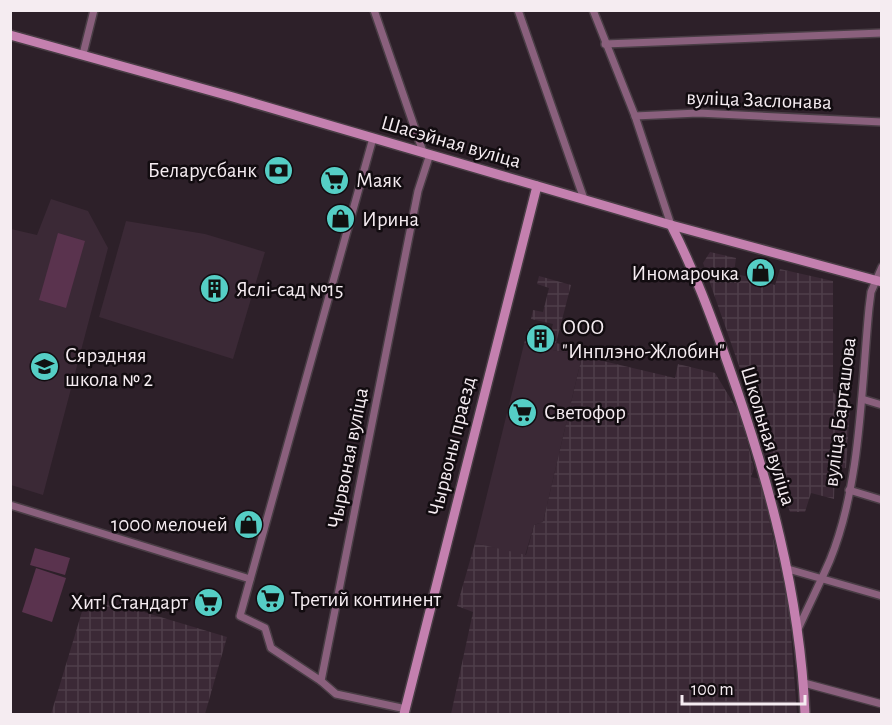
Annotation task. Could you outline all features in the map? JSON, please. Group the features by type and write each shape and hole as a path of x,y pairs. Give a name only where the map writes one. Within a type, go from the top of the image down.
{"street":[{"path":"83,54 93,10"},
{"path":"374,10 426,153"},
{"path":"518,10 584,199"},
{"name":"Школьная вуліца","path":"593,10 635,116 670,225 704,297 743,407 788,569 798,627 805,714"},
{"path":"605,44 882,33"},
{"name":"Шасэйная вуліца","path":"10,35 83,54 670,225 880,281"},
{"name":"вуліца Заслонава","path":"635,116 698,113 882,122"},
{"path":"373,138 240,616 265,628 271,648 321,681 336,694 405,712"},
{"name":"Чырвоная вуліца","path":"321,681 426,153"},
{"name":"Чырвоны праезд","path":"405,712 537,186"},
{"name":"вуліца Барташова","path":"798,627 830,559 849,490 857,447 871,292 880,281 882,267"},
{"path":"862,399 882,405"},
{"path":"849,490 882,500"},
{"path":"10,505 250,579"},
{"path":"788,569 882,596"},
{"path":"804,683 882,704"}],"shaded area":[{"name":"Сярэдняя школа № 2","path":"51,199 88,211 108,248 43,495 11,485 11,229 37,235"},
{"path":"126,221 205,234 265,252 233,359 99,317"},
{"path":"58,233 85,241 66,308 39,300"},
{"path":"710,252 736,258 734,273 775,285 780,269 833,281 833,392 850,409 846,468 835,469 834,499 811,493 805,512 790,512 703,263"},
{"path":"539,276 571,285 556,343 583,350 582,356 524,344 528,329 550,335 553,324 531,319 533,310 543,312 549,288 537,284"},
{"path":"524,344 582,356 543,522 534,525 525,556 475,543"},
{"path":"582,356 675,378 678,364 715,373 740,414 754,468 751,477 760,479 789,608 797,714 451,714 473,612 457,606 475,543 526,555 534,525 543,522"},
{"path":"35,548 70,558 65,575 30,565"},
{"path":"36,568 66,578 52,622 22,612"},
{"path":"87,595 227,637 205,714 51,714"}],"place":[{"name":"Беларусбанк","path":"278,170"},
{"name":"Маяк","path":"335,180"},
{"name":"Ирина","path":"341,219"},
{"name":"Иномарочка","path":"760,273"},
{"name":"Яслі-сад №15","path":"215,289"},
{"name":"ООО \"Инплэно-Жлобин\"","path":"541,339"},
{"name":"Сярэдняя школа № 2","path":"44,367"},
{"name":"Светофор","path":"523,412"},
{"name":"1000 мелочей","path":"249,524"},
{"name":"Третий континент","path":"270,599"},
{"name":"Хит! Стандарт","path":"209,602"}]}
